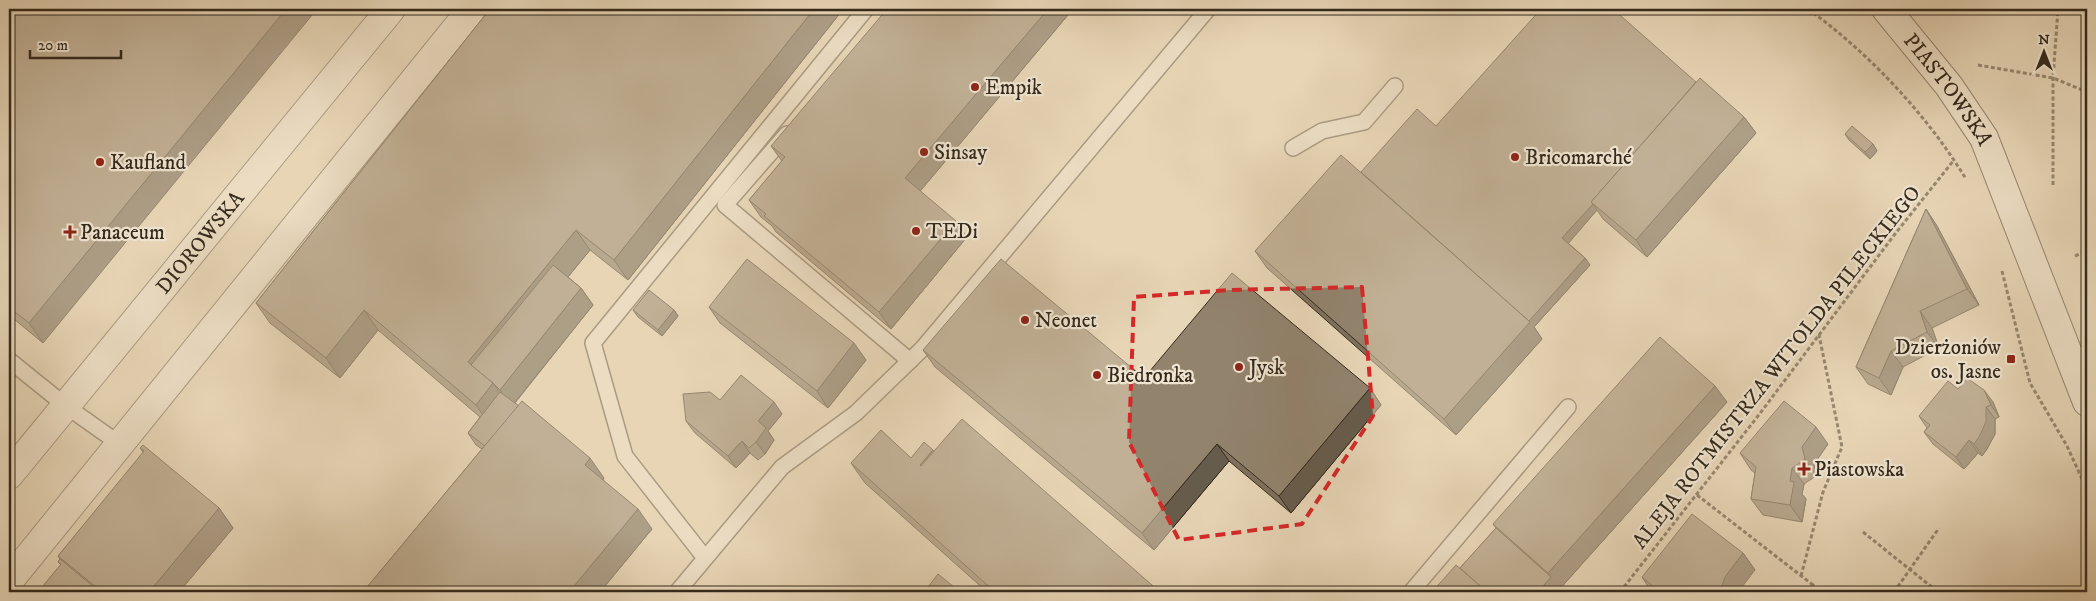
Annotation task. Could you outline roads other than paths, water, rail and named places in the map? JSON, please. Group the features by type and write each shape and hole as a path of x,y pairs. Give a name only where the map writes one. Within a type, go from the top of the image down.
{"street":[{"name":"DIOROWSKA","path":"9,475 391,9"},
{"path":"9,581 472,9"},
{"name":"PIASTOWSKA","path":"1886,9 1949,86 1984,138 2087,402"}],"lane":[{"path":"705,558 625,456 593,343 866,9"},
{"path":"676,592 782,467 856,413 910,361 1208,9"},
{"path":"1294,148 1322,131 1364,122 1395,86"},
{"path":"796,125 725,205 910,361"},
{"path":"9,360 66,406 121,445"},
{"path":"1411,592 1568,407"}],"place":[{"name":"Empik","path":"975,87"},
{"name":"Sinsay","path":"924,152"},
{"name":"Bricomarché","path":"1515,157"},
{"name":"Kaufland","path":"100,162"},
{"name":"TEDi","path":"916,231"},
{"name":"Panaceum","path":"70,232"},
{"name":"Neonet","path":"1025,320"},
{"name":"Dzierżoniów os. Jasne","path":"2011,359"},
{"name":"Jysk","path":"1239,367"},
{"name":"Biedronka","path":"1097,375"},
{"name":"Piastowska","path":"1804,469"}]}
